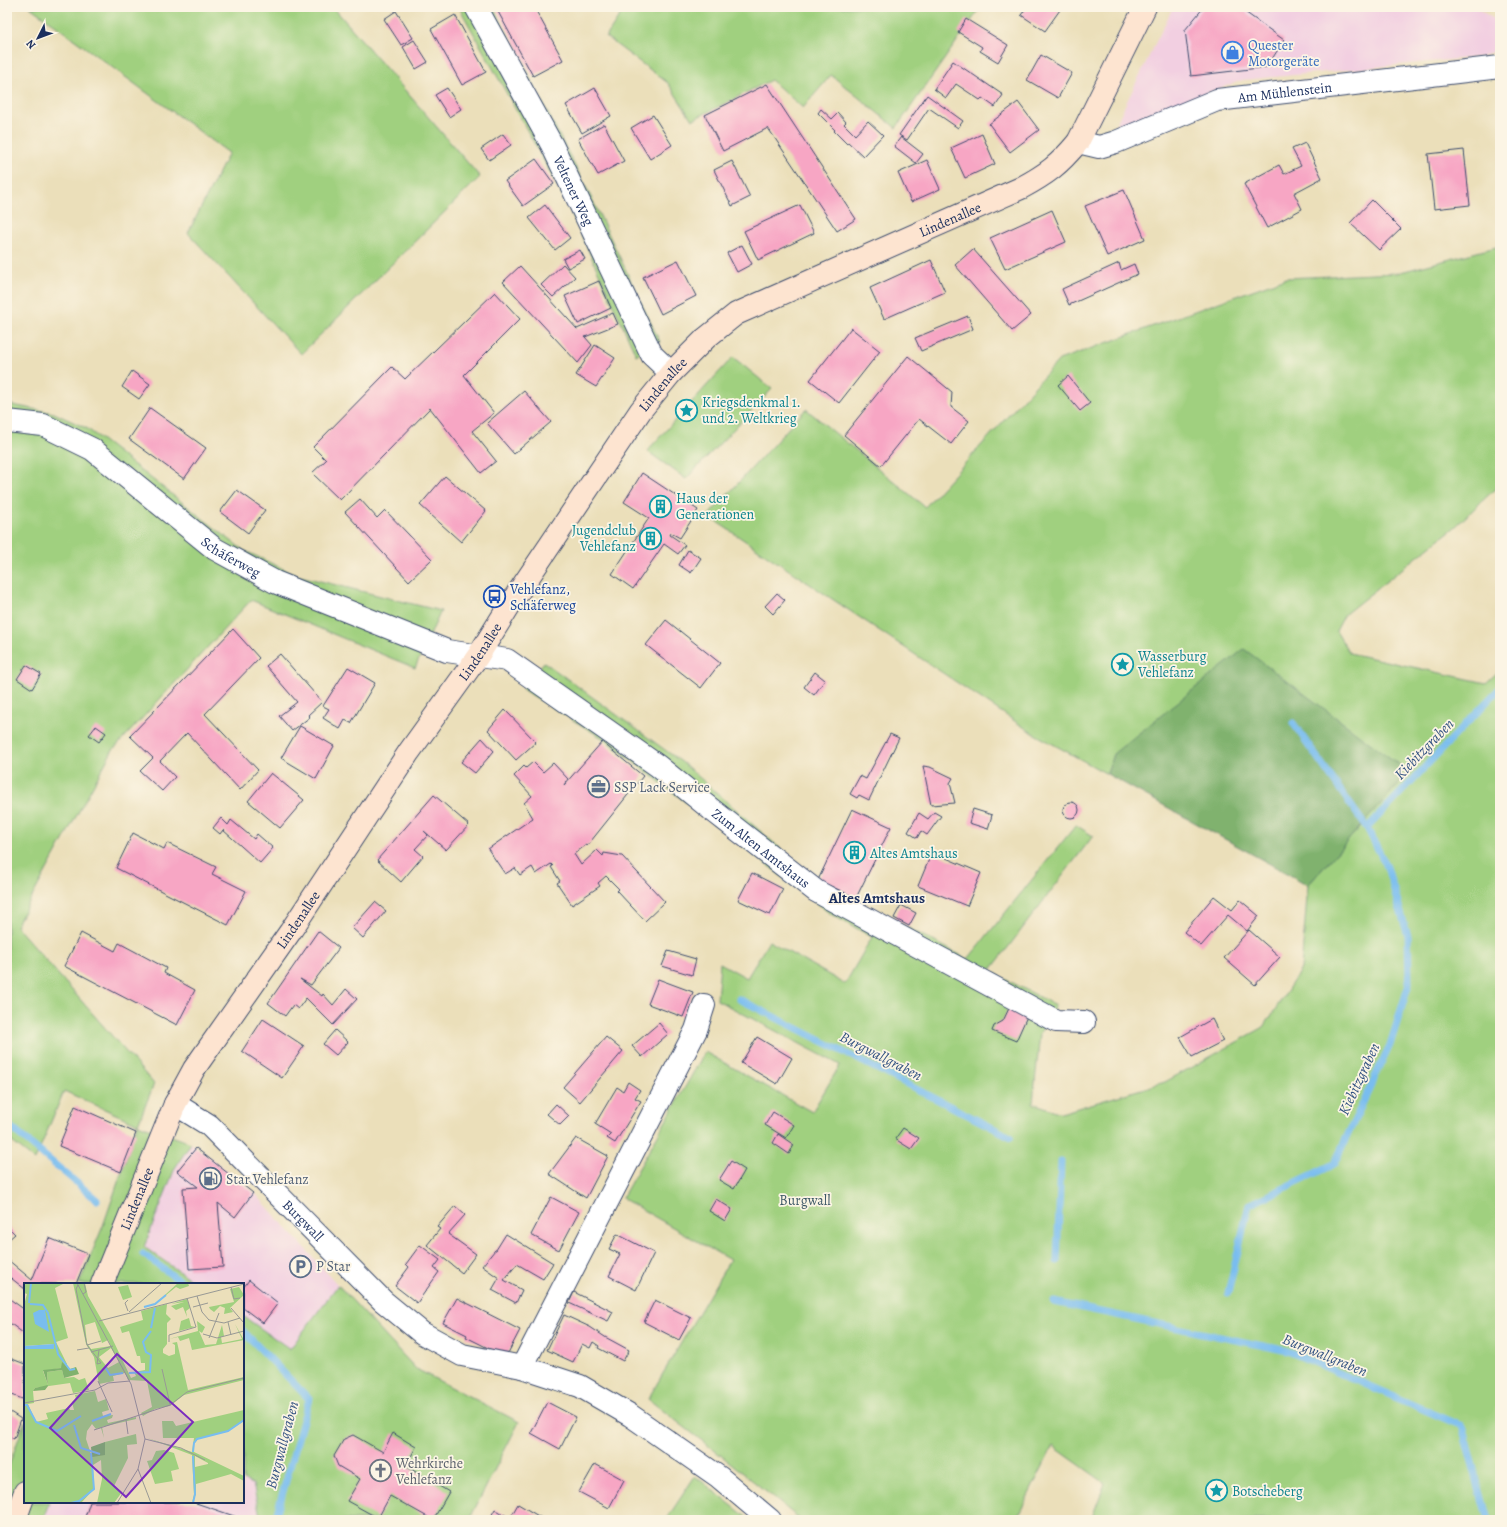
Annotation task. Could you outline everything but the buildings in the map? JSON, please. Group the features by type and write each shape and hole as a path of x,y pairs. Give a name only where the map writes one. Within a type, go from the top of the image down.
{"main road":[{"name":"Lindenallee","path":"102,1283 175,1104 194,1068 290,932 409,752 478,656 511,603 637,416 671,373 706,338 736,314 1021,188 1046,174 1063,160 1078,142 1145,7"},
{"path":"15,1520 24,1495"}],"street":[{"name":"Veltener Weg","path":"476,7 552,145 652,355 671,373"},
{"name":"Am Mühlenstein","path":"1078,142 1099,147 1116,142 1217,100 1500,67"},
{"name":"Schäferweg","path":"7,421 43,425 92,449 215,549 275,582 447,651 478,656"},
{"name":"Zum Alten Amtshaus","path":"478,656 507,660 658,766 816,891 1056,1021 1084,1022"},
{"path":"522,1367 696,1030 704,1005"},
{"name":"Burgwall","path":"175,1104 209,1125 384,1302 422,1333 462,1355 522,1367 580,1386 630,1415 719,1477 770,1520"}],"shaded area":[{"path":"1173,7 1475,7 1500,23 1500,49 1479,57 1243,80 1115,126"},
{"path":"191,1143 254,1192 338,1285 290,1349 244,1317 244,1283 196,1283 144,1247 175,1168"},
{"path":"244,1480 253,1484 261,1520 43,1520 49,1503 244,1503"}],"green space":[{"path":"30,7 333,7 480,177 301,354 188,233 229,153"},
{"path":"459,7 493,7 590,195 660,342 636,355 565,199"},
{"path":"615,7 981,7 896,128 831,75 803,108 771,80 692,120 668,83 606,37 621,14"},
{"path":"1500,246 1500,484 1455,527 1345,614 1336,631 1349,653 1486,683 1500,670 1500,1520 1091,1520 1105,1483 1053,1446 1016,1520 801,1520 648,1399 730,1260 622,1198 705,1052 812,1112 840,1065 717,1000 720,963 747,978 769,941 845,984 872,937 832,915 604,739 522,689 544,662 683,763 817,881 968,959 1076,825 1093,836 990,971 1055,1005 1040,1033 1033,1103 1061,1113 1165,1082 1264,1027 1301,969 1308,885 1409,772 1113,754 1107,774 1031,732 708,516 806,409 925,507 1059,360 1286,278 1397,273"},
{"path":"733,357 772,389 686,479 647,451"},
{"path":"7,404 54,413 88,429 243,550 296,575 441,611 415,668 251,600 112,751 16,926 154,1084 138,1124 64,1091 35,1160 7,1138"},
{"path":"1244,649 1409,772 1308,885 1107,774 1113,754"},
{"path":"138,1124 191,1143 175,1168 144,1247 196,1283 79,1283 103,1226"},
{"path":"338,1285 416,1369 519,1422 469,1520 261,1520 253,1484 244,1480 244,1317 290,1349"},
{"path":"24,1424 24,1503 49,1503 43,1520 7,1520 7,1471"},
{"path":"695,1476 750,1520 666,1520"}],"waterway":[{"name":"Kiebitzgraben","path":"1367,828 1500,688"},
{"name":"Kiebitzgraben","path":"1228,1293 1249,1205 1334,1164 1390,1045 1409,984 1408,936 1387,867 1367,828 1293,723"},
{"name":"Burgwallgraben","path":"739,999 1011,1137"},
{"name":"Burgwallgraben","path":"7,1124 97,1200"},
{"name":"Burgwallgraben","path":"1057,1261 1061,1161"},
{"name":"Burgwallgraben","path":"143,1254 183,1283"},
{"name":"Burgwallgraben","path":"1054,1302 1288,1351 1462,1426 1488,1520"},
{"name":"Burgwallgraben","path":"244,1332 309,1399 275,1520"}],"place":[{"name":"Quester Motorgeräte","path":"1232,53"},
{"name":"Kriegsdenkmal 1. und 2. Weltkrieg","path":"687,410"},
{"name":"Haus der Generationen","path":"661,506"},
{"name":"Jugendclub Vehlefanz","path":"651,538"},
{"name":"Vehlefanz, Schäferweg","path":"495,597"},
{"name":"Wasserburg Vehlefanz","path":"1122,664"},
{"name":"SSP Lack Service","path":"598,787"},
{"name":"Altes Amtshaus","path":"854,853"},
{"name":"Star Vehlefanz","path":"211,1179"},
{"name":"P Star","path":"300,1266"},
{"name":"Wehrkirche Vehlefanz","path":"380,1471"},
{"name":"Botscheberg","path":"1216,1491"}],"district":[{"name":"Altes Amtshaus","path":"877,898"}]}
